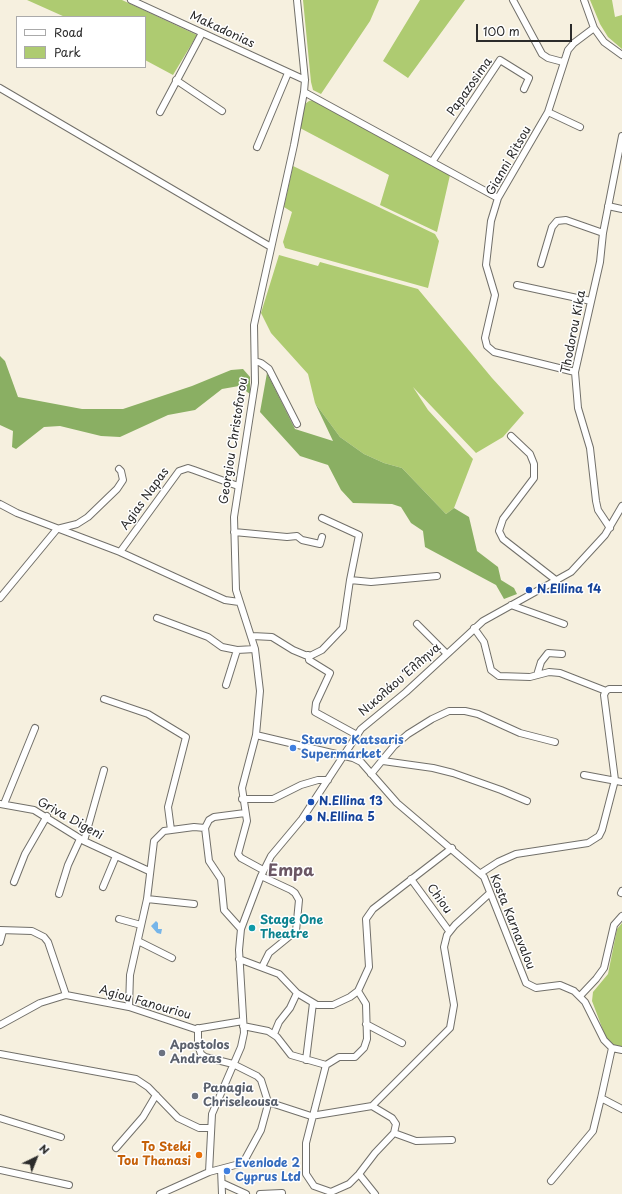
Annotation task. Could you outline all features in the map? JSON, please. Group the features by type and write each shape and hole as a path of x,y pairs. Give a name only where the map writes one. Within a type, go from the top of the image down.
{"street":[{"name":"Makadonias","path":"131,0 305,80"},
{"name":"Georgiou Christoforou","path":"262,873 241,858 238,854 246,829 242,788 256,735 260,691 255,648 239,602 235,577 234,532 238,486 254,394 254,325 304,92 305,80 297,0"},
{"path":"513,0 542,54 548,58 563,62"},
{"path":"584,0 594,28 604,42 622,55"},
{"name":"Gianni Ritsou","path":"575,372 494,352 487,346 485,338 495,295 486,265 491,221 498,198 548,112 568,50 574,43 594,28"},
{"path":"160,112 202,33"},
{"name":"Papazosima","path":"432,162 500,60 529,78 524,89"},
{"path":"257,147 288,72"},
{"path":"176,80 222,111"},
{"path":"0,88 271,247"},
{"path":"304,92 498,198"},
{"path":"548,112 580,127"},
{"name":"Thodorou Kika","path":"610,528 598,510 590,448 578,408 575,372 600,262 603,233 622,136"},
{"path":"608,206 622,209"},
{"path":"541,264 552,227 557,221 566,220 603,233"},
{"path":"517,285 591,301"},
{"path":"255,361 262,363 269,369 297,424"},
{"path":"511,436 530,454 534,464 534,478 503,519 499,531 504,539 557,581"},
{"name":"Agias Napas","path":"120,552 179,470 188,468 238,486"},
{"path":"0,598 57,528 77,524 88,517 117,489 123,480 119,469"},
{"path":"0,504 17,513 120,552 224,600 239,602"},
{"name":"Νικολάου Έλληνα","path":"209,1172 210,1128 217,1101 243,1040 239,959 241,929 262,873 272,853 302,820 357,735 367,723 406,692 474,628 491,615 557,581 571,572 587,557 620,516 622,506"},
{"path":"308,656 322,650 343,628 350,580 359,535 322,518"},
{"path":"234,532 287,537 297,536 302,540 320,544 322,537"},
{"path":"350,580 371,582 437,576"},
{"path":"511,605 564,624"},
{"path":"157,618 208,637 222,647 237,650 255,648"},
{"path":"417,624 447,654"},
{"path":"474,628 484,642 489,664 494,674 499,676 530,677 549,672 560,673 606,691 609,689 622,689"},
{"path":"252,636 272,637 308,656 309,660 330,673 316,703 315,712 357,735"},
{"path":"226,684 237,650"},
{"path":"537,675 541,662 548,653 562,654"},
{"path":"481,874 498,862 516,854 588,843 595,840 602,830 615,780 604,695 606,691"},
{"path":"104,699 148,714 186,737 168,807 171,830"},
{"path":"371,774 394,746 408,734 432,719 449,711 466,711 478,714 527,735 555,742"},
{"path":"2,804 35,728"},
{"name":"Kosta Karnavalou","path":"256,735 344,756 360,762 389,795 407,812 452,848 481,874 487,883 526,982 536,988 555,985 565,987 580,996 591,1012 602,1036 612,1048"},
{"path":"383,761 433,768 453,773 502,790 527,801"},
{"path":"59,894 68,865 82,840 104,770"},
{"path":"584,776 622,782"},
{"path":"242,799 273,799 301,785 318,780 328,780"},
{"name":"Griva Digeni","path":"2,804 34,810 47,816 82,840 150,871"},
{"path":"241,929 224,910 221,879 209,861 205,828 209,820 214,817 245,813"},
{"path":"14,882 25,854 47,816"},
{"path":"129,1007 130,975 147,899 154,841 161,833 171,830 194,827 205,828"},
{"path":"239,959 279,974 297,993 313,1003 322,1006 333,1005 358,991 369,967 366,919 373,909 452,848"},
{"path":"103,887 116,856"},
{"path":"262,873 292,890 299,900 296,931 269,953 262,967"},
{"name":"Chiou","path":"411,879 449,932"},
{"path":"268,1102 312,1116 372,1106 450,1028 454,1005 444,947 449,932 490,893"},
{"path":"147,899 194,904"},
{"path":"580,996 604,968 614,925 622,916"},
{"path":"119,919 142,925"},
{"path":"0,942 2,930 32,931 44,937 48,942 66,995"},
{"path":"138,941 172,958"},
{"path":"358,991 366,1001 366,1044 358,1056 339,1057 326,1065 306,1143 306,1174 314,1186 331,1193 349,1184 394,1133 396,1124 392,1118 372,1106"},
{"path":"274,1034 279,1022 290,1008 297,993"},
{"name":"Agiou Fanouriou","path":"0,1025 40,1003 66,995 129,1007 190,1028 243,1024"},
{"path":"306,1060 313,1003"},
{"path":"243,1024 274,1034 291,1055 326,1065"},
{"path":"366,1024 402,1043"},
{"path":"160,1194 209,1172 241,1164 245,1161 261,1130 268,1102 259,1078 233,1064 205,1057 201,1054 198,1044 198,1028"},
{"path":"551,1181 593,1131 612,1048 622,1050"},
{"path":"0,1054 136,1079 148,1087 178,1118 199,1128 210,1128"},
{"path":"116,1148 143,1117 156,1095"},
{"path":"601,1098 622,1109"},
{"path":"0,1118 60,1137"},
{"path":"394,1133 416,1141 452,1140"},
{"path":"221,1169 222,1194"},
{"path":"0,1170 69,1185"},
{"path":"359,1174 375,1194"},
{"path":"222,1183 246,1194"},
{"path":"260,1194 282,1193"}],"green space":[{"path":"27,0 122,0 197,35 173,75 146,61 146,16 63,16"},
{"path":"303,0 379,0 370,21 321,94 313,90 311,82"},
{"path":"420,0 465,0 408,78 383,61"},
{"path":"590,0 612,0 615,17 622,15 622,49 608,37 600,24"},
{"path":"313,100 450,175 437,232 380,205 389,175 300,128 305,104"},
{"path":"293,166 435,234 439,241 428,288 285,248 283,242 292,212 284,207"},
{"path":"279,255 318,266 320,262 418,289 492,378 524,413 503,437 476,453 413,387 428,410 473,459 454,508 446,514 402,468 384,463 364,454 340,437 315,403 308,374 271,333 261,313"},
{"path":"0,356 5,361 18,397 82,409 123,409 192,386 231,370 243,369 250,377 250,394 239,386 222,389 195,410 168,415 120,437 101,436 60,426 44,427 16,449 12,447 13,431 0,425"},
{"path":"267,373 295,429 333,441 315,403 340,437 364,454 384,463 402,468 446,514 454,508 469,517 477,551 498,567 501,580 514,588 517,594 504,599 496,585 425,547 423,531 411,523 401,507 392,504 353,503 341,490 328,465 300,456 260,412"},
{"path":"622,923 622,1047 614,1045 606,1038 592,1001 593,992 608,974 617,929"}],"water":[{"path":"156,921 158,923 158,929 162,929 161,934 157,933 151,926"}],"place":[{"name":"N.Ellina 14","path":"529,590"},
{"name":"Stavros Katsaris Supermarket","path":"293,748"},
{"name":"N.Ellina 13","path":"311,802"},
{"name":"N.Ellina 5","path":"309,818"},
{"name":"Stage One Theatre","path":"252,928"},
{"name":"Apostolos Andreas","path":"162,1053"},
{"name":"Panagia Chriseleousa","path":"195,1096"},
{"name":"To Steki Tou Thanasi","path":"199,1155"},
{"name":"Evenlode 2 Cyprus Ltd","path":"227,1171"}],"district":[{"name":"Empa","path":"291,872"}]}
